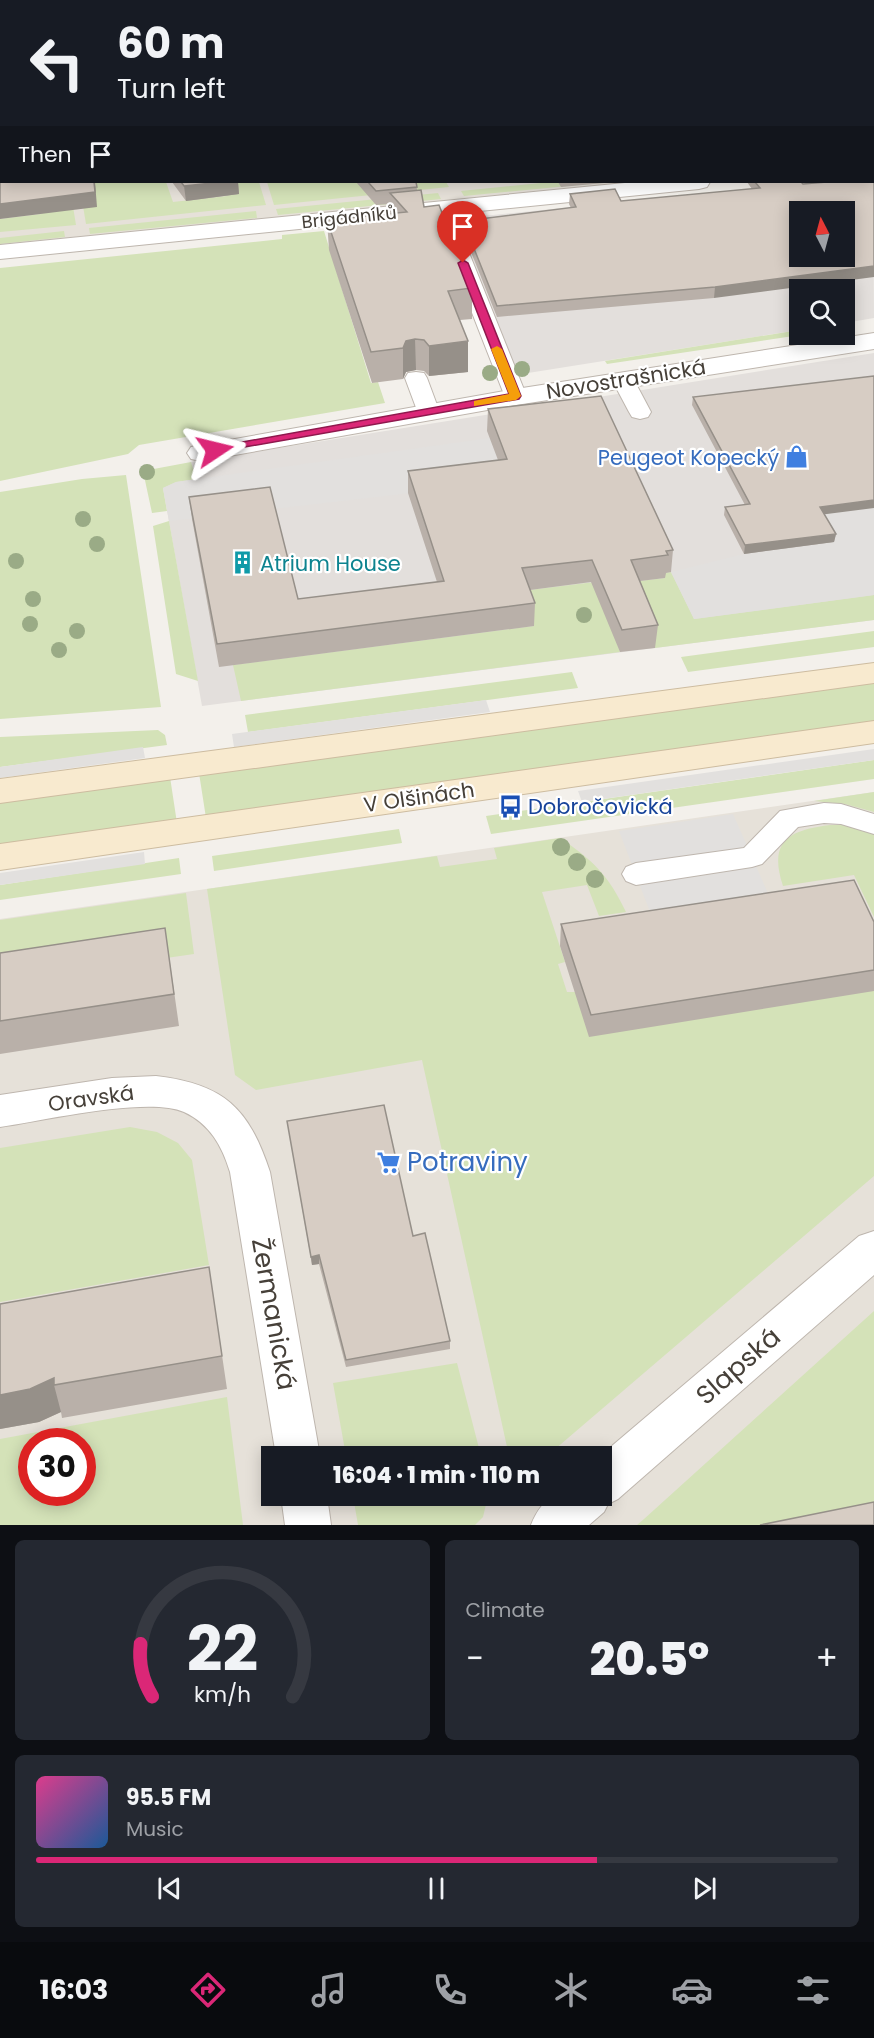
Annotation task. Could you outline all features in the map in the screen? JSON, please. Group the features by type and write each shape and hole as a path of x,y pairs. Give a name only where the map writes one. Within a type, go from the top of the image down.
{"main road":[{"path":"0,792 874,673"},
{"name":"V Olšinách","path":"0,857 874,732"}],"street":[{"name":"Brigádníků","path":"0,252 689,183"},
{"name":"Novostrašnická","path":"201,453 516,396 874,341"},
{"name":"Oravská","path":"0,1112 137,1090 185,1096 198,1100 214,1111 226,1124 242,1146 250,1172"},
{"name":"Žermanická","path":"250,1172 296,1446"},
{"name":"Slapská","path":"612,1475 874,1249"},
{"path":"305,1506 308,1525"},
{"path":"554,1525 576,1506"}],"lane":[{"path":"441,208 516,396"},
{"path":"416,378 429,413"},
{"path":"623,380 640,412"},
{"path":"636,874 752,857 790,818 824,813 841,814 874,824"}],"shaded area":[{"path":"0,183 630,183 0,245"},
{"path":"807,183 873,183 874,318 855,321 855,279 789,279 789,332 517,374 453,219"},
{"path":"874,353 874,620 202,706 163,488 191,462"},
{"path":"490,438 506,482 169,521 163,488 176,482"},
{"path":"874,508 874,595 694,619 671,572 744,554 819,515"},
{"path":"486,700 490,712 234,747 232,734"},
{"path":"143,747 145,758 0,778 0,767"},
{"path":"874,749 874,760 582,802 578,791"},
{"path":"874,792 874,1525 0,1525 0,919"},
{"path":"733,814 774,907 655,925 619,831"},
{"path":"144,852 145,864 0,885 0,873"}],"green space":[{"path":"69,183 76,225 0,232 0,219 41,214"},
{"path":"79,183 166,183 173,202 227,196 222,183 259,183 266,205 86,224"},
{"path":"267,183 447,183 449,187 274,205"},
{"path":"541,183 600,183 464,196 461,191"},
{"path":"438,193 441,199 278,215 276,209"},
{"path":"256,211 257,218 90,234 89,228"},
{"path":"64,231 65,237 0,244 0,238"},
{"path":"324,231 371,383 378,382 385,403 139,445 128,454 0,481 0,268 282,239 282,235"},
{"path":"789,332 789,337 607,364 605,361"},
{"path":"191,462 196,479 176,482 163,488 167,511 152,513 143,471"},
{"path":"126,475 161,707 0,719 0,492 82,479"},
{"path":"169,521 198,681 176,674 153,526"},
{"path":"671,572 694,619 874,595 874,620 655,648 652,640 617,644 620,652 241,701 233,665 534,626 521,591 603,581 605,585 665,578 663,573"},
{"path":"874,631 874,647 688,672 681,657"},
{"path":"572,672 578,688 248,732 245,715"},
{"path":"874,680 874,724 206,818 199,773"},
{"path":"158,730 165,735 167,745 0,767 0,737"},
{"path":"874,760 874,779 491,834 486,816"},
{"path":"170,777 177,823 0,848 0,801"},
{"path":"874,792 874,812 845,804 814,801"},
{"path":"830,825 847,825 874,834 874,917 854,875 783,886 778,858 780,848 786,840 803,830"},
{"path":"399,829 402,843 214,871 212,856"},
{"path":"560,838 599,870 613,888 626,912 599,916 587,885 542,892 565,962 558,964 567,992 874,991 874,1176 559,1446 507,1446 422,1060 256,1090 235,1075 207,889 437,856 440,867 497,859 494,848"},
{"path":"179,858 181,874 0,900 0,885"},
{"path":"186,893 194,954 0,982 0,920"},
{"path":"130,1127 157,1132 178,1143 192,1160 209,1265 0,1302 0,1148"},
{"path":"874,1311 874,1525 637,1525 644,1519"},
{"path":"457,1363 478,1446 344,1446 333,1383"},
{"path":"227,1397 243,1525 0,1525 0,1439 18,1436 18,1506 96,1506 96,1428 59,1428"},
{"path":"355,1506 486,1506 483,1517 475,1525 358,1525"}],"building":[{"path":"0,183 94,183 95,192 0,204"},
{"path":"182,183 212,183 184,186"},
{"path":"369,183 416,183 417,187 376,191"},
{"path":"756,183 874,183 874,266 715,287 497,306 463,221 576,207 570,194 615,189 621,201 760,188"},
{"path":"421,190 424,207 439,205 472,288 448,291 468,341 429,346 424,340 415,339 406,341 403,348 371,352 327,220 407,212 390,193"},
{"name":"Peugeot Kopecký","path":"874,376 874,500 820,507 836,534 745,545 725,507 750,504 693,397"},
{"path":"601,396 673,550 666,551 668,555 631,560 658,625 622,630 592,560 522,568 535,603 217,644 189,497 270,487 298,599 444,581 408,471 507,459 488,409"},
{"path":"854,880 874,922 874,970 591,1015 561,924"},
{"path":"165,928 174,994 0,1021 0,953"},
{"path":"384,1105 413,1236 425,1233 450,1341 346,1360 319,1255 311,1257 287,1121"},
{"path":"209,1267 222,1356 54,1385 54,1378 30,1389 0,1395 0,1304"},
{"path":"874,1502 874,1525 760,1525"}],"slow traffic":[{"path":"478,404 516,396 497,349"}],"place":[{"name":"Peugeot Kopecký","path":"797,457"},
{"name":"Atrium House","path":"242,563"},
{"name":"Dobročovická","path":"510,806"},
{"name":"Potraviny","path":"389,1162"}],"route":[{"path":"215,450 516,396 463,263"}]}
